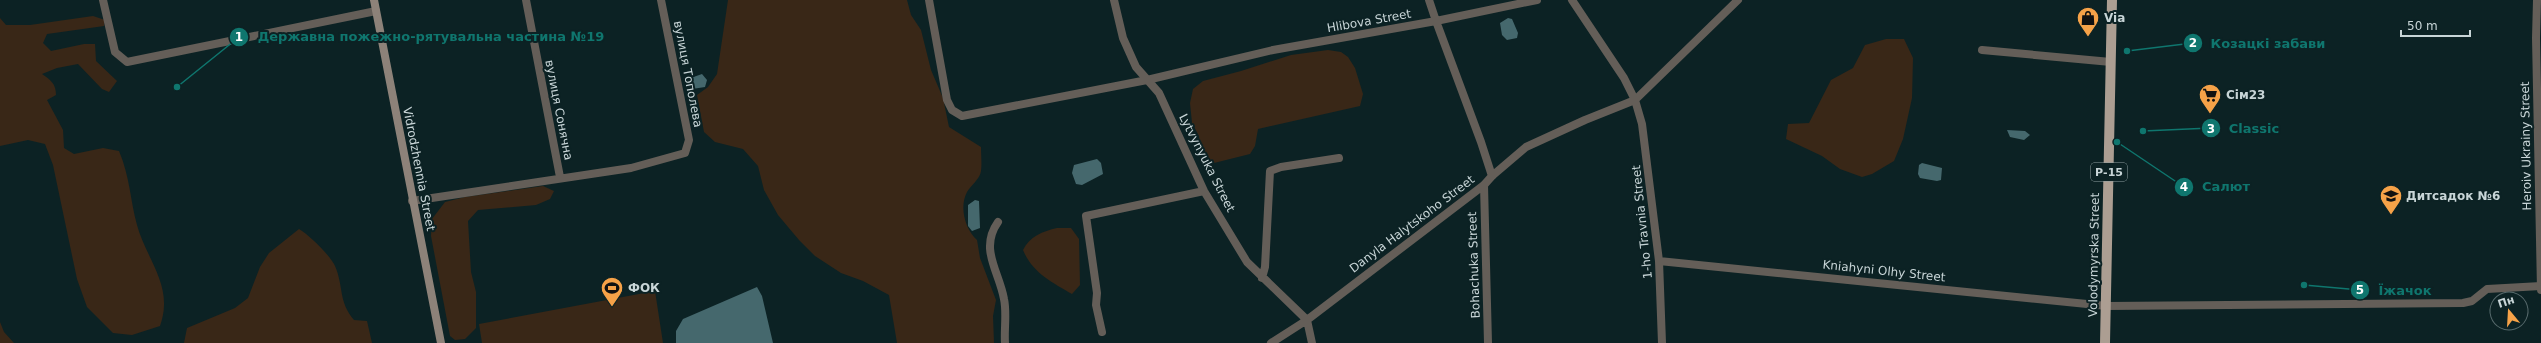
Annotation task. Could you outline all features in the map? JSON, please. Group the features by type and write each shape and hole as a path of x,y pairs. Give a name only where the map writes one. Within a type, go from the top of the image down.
{"main road":[{"name":"Volodymyrska Street","path":"2105,343 2107,306 2112,0"}],"street":[{"path":"103,0 115,52 127,62 376,11"},
{"name":"Vidrodzhennia Street","path":"374,0 412,201 441,343"},
{"name":"вулиця Сонячна","path":"526,0 560,177"},
{"name":"вулиця Тополева","path":"560,177 631,168 685,153 690,140 661,0"},
{"name":"Hlibova Street","path":"929,0 947,100 952,110 962,116 1146,80 1273,50 1436,21 1536,0"},
{"name":"Lytvynyuka Street","path":"1114,0 1123,38 1136,67 1159,93 1204,191 1247,262 1307,320"},
{"path":"1429,0 1482,142 1492,176"},
{"name":"1-ho Travnia Street","path":"1572,0 1624,78 1635,100 1642,124 1651,178 1659,261 1662,343"},
{"name":"Danyla Halytskoho Street","path":"1271,343 1307,320 1484,185 1492,176 1526,147 1584,120 1635,100 1738,0"},
{"name":"Heroiv Ukrainy Street","path":"2537,0 2536,61 2541,291"},
{"path":"1982,50 2111,62"},
{"path":"1262,278 1265,267 1270,171 1280,166 1339,158"},
{"path":"412,201 560,177"},
{"name":"Bohachuka Street","path":"1484,185 1488,343"},
{"path":"1102,332 1096,305 1097,293 1086,216 1204,191"},
{"path":"998,222 991,232 989,250 1005,301 1005,343"},
{"name":"Kniahyni Olhy Street","path":"1659,261 2107,306 2463,303 2472,301 2487,289 2541,286"},
{"path":"1307,320 1312,343"}],"shaded area":[{"path":"728,0 907,0 911,15 921,30 931,70 943,98 949,127 981,147 981,171 967,192 963,211 966,224 977,240 980,258 996,300 993,316 994,343 897,343 889,295 863,281 841,273 815,256 778,215 764,190 758,166 743,149 715,142 704,132 697,95 708,87 717,74"},
{"path":"93,16 105,20 104,26 47,34 43,43 51,51 84,44 95,44 96,61 117,81 109,92 102,89 78,64 57,68 42,74 50,80 55,88 56,95 47,100 63,130 64,148 74,154 103,148 119,151 123,161 137,225 158,275 164,305 160,326 132,335 113,333 87,307 77,279 53,165 45,144 28,140 0,146 0,18 6,25 30,25"},
{"path":"1886,39 1904,39 1913,58 1912,98 1903,139 1894,161 1872,174 1862,177 1840,169 1822,156 1786,139 1788,124 1809,123 1831,80 1853,68 1865,45"},
{"path":"1328,50 1341,52 1348,57 1355,68 1363,94 1360,106 1258,129 1255,146 1250,154 1206,165 1201,159 1199,136 1192,123 1190,103 1193,89 1203,81 1291,55"},
{"path":"543,186 554,191 550,199 536,205 478,210 468,221 471,272 476,292 476,328 465,339 455,340 450,336 431,236 432,219 445,202 465,197"},
{"path":"1057,228 1071,228 1079,239 1080,285 1072,294 1043,276 1027,258 1023,250 1026,245 1037,235"},
{"path":"299,229 329,256 338,274 343,300 349,313 354,320 367,321 372,343 184,343 187,328 235,308 248,298 260,267 269,253"},
{"name":"ФОК","path":"655,291 663,343 482,343 479,324"},
{"path":"0,322 4,332 14,343 0,343"}],"water":[{"path":"1508,18 1512,19 1518,33 1517,38 1507,40 1502,35 1500,23"},
{"path":"702,74 707,80 705,87 686,90 685,80"},
{"path":"2007,130 2025,131 2030,135 2024,140 2010,137"},
{"path":"1097,159 1101,163 1103,174 1082,185 1076,184 1072,173 1074,165"},
{"path":"1922,163 1942,168 1941,180 1937,181 1920,178 1918,174 1919,165"},
{"path":"975,200 979,201 980,228 972,231 968,226 968,205"},
{"path":"757,287 762,296 773,343 676,343 676,331 683,319"}],"place":[{"name":"Via","path":"2088,38"},
{"name":"Козацкі забави","path":"2127,51"},
{"name":"Державна пожежно-рятувальна частина №19","path":"177,87"},
{"name":"Сім23","path":"2210,114"},
{"name":"Classic","path":"2143,131"},
{"name":"Салют","path":"2117,142"},
{"name":"Дитсадок №6","path":"2391,216"},
{"name":"Їжачок","path":"2304,285"},
{"name":"ФОК","path":"612,308"}]}
